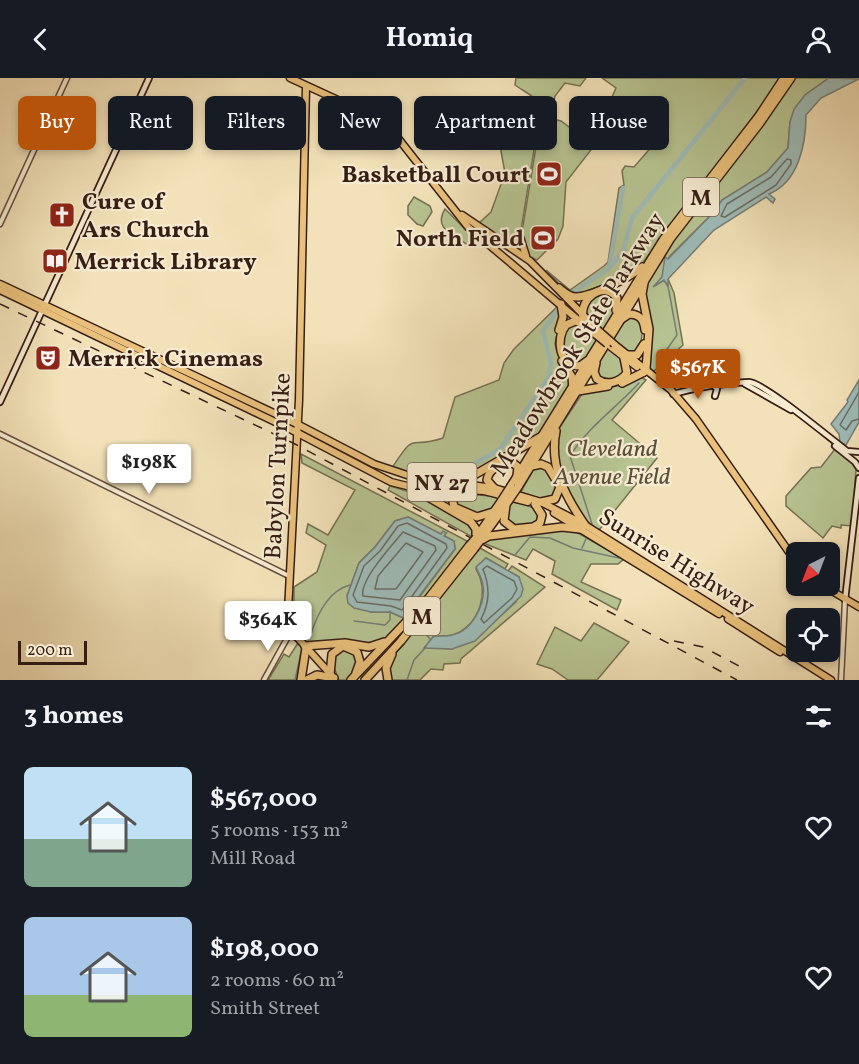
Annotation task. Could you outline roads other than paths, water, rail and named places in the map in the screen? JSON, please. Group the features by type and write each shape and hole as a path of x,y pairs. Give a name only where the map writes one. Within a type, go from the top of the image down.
{"highway":[{"name":"Meadowbrook State Parkway","path":"365,680 398,644 532,466 556,428 648,261 701,187 759,116 784,78"},
{"name":"Meadowbrook State Parkway","path":"615,321 682,222 760,123 790,78"},
{"path":"559,288 573,297 583,295 626,278 648,261"},
{"path":"561,304 563,317 557,334 557,347 572,377 576,391 616,385 645,370 648,329 642,289 646,277"},
{"path":"597,353 584,364 575,366 566,361 561,351 560,340 566,325 575,321 584,321 582,305 585,299 607,291 615,295 618,301 615,321"},
{"path":"597,353 594,374 600,381 606,383 625,376 628,367 626,357 635,356 642,350 644,322 640,316 632,314 615,321"},
{"name":"Meadowbrook State Parkway","path":"515,486 517,478 544,435 576,391"},
{"path":"411,487 471,522 476,529 478,539 562,527 583,527 554,464 552,447 556,428"},
{"path":"450,483 470,478 531,445 544,435"},
{"path":"494,488 488,483 487,477 499,466 515,464 518,469 517,478"},
{"path":"505,502 504,521 514,529 532,527 540,523 542,515 538,503 555,499 560,487 548,467 541,464 532,466"},
{"path":"463,489 452,497 454,507 477,517 493,512"},
{"name":"Meadowbrook State Parkway","path":"478,539 493,512 505,502"},
{"name":"Meadowbrook State Parkway","path":"353,678 430,597 472,548"},
{"path":"301,680 306,647 345,643 364,646 378,645 393,636"},
{"path":"388,680 387,663 398,644"},
{"path":"307,680 317,675 333,678 330,659 335,650 346,646 357,652 360,662 353,678"},
{"path":"357,652 364,646"}],"main road":[{"path":"0,402 149,78"},
{"path":"290,78 384,124 468,227 674,394 694,417 786,548"},
{"name":"Babylon Turnpike","path":"290,633 289,576 301,344 306,87"},
{"path":"457,211 530,261 551,279 584,321"},
{"path":"484,241 489,234"},
{"path":"506,245 516,244 520,237 522,250 530,261"},
{"path":"532,279 548,287 551,279"},
{"name":"Sunrise Highway","path":"0,284 391,482 411,487 463,489 501,494 538,503"},
{"path":"552,296 550,287 559,288"},
{"name":"Sunrise Highway","path":"0,290 44,307 297,424 374,464 404,475 494,488 538,503 583,527 831,680"},
{"path":"674,394 729,382 745,384 791,410 847,451 859,452 853,456 841,450"},
{"path":"712,385 717,389 715,396"},
{"path":"812,426 859,468"},
{"path":"359,465 370,467 374,464"},
{"path":"845,600 856,541 859,478"},
{"name":"Sunrise Highway","path":"583,527 824,680"},
{"path":"839,596 859,607"},
{"path":"290,633 306,647 333,678"}],"street":[{"path":"0,224 67,78"},
{"path":"0,434 289,576"},
{"path":"841,680 845,600"},
{"path":"264,680 290,633"}],"water":[{"path":"829,78 859,79 821,98 806,115 799,160 787,181 769,194 775,199 773,203 766,197 714,230 668,279 668,286 664,280 653,287 662,277 665,257 668,259 713,213 722,200 767,172 788,148 790,122 794,109 805,95"},
{"path":"859,380 859,422 846,445 840,442 839,434 831,424 848,402"},
{"path":"408,517 441,534 443,531 446,533 444,536 454,541 455,549 411,607 409,611 411,614 406,619 390,612 371,612 354,608 348,603 347,596 359,563 395,521"},
{"path":"486,558 519,577 523,589 521,596 475,641 452,649 424,648 433,637 450,636 466,628 476,616 483,592 476,567"}],"waterway":[{"path":"572,293 609,268 623,252 632,218 745,78"},
{"path":"609,268 623,188"},
{"path":"658,362 677,335 668,286"},
{"path":"458,473 500,449 549,377 551,364 543,331 559,308"},
{"path":"592,524 570,456 594,426 639,383"},
{"path":"515,555 530,537 550,538 573,548 619,558"},
{"path":"582,548 586,539"},
{"path":"305,640 310,637 319,613 329,599 342,588 350,585"},
{"path":"354,621 385,625 390,620 390,611"},
{"path":"423,631 430,639"},
{"path":"407,680 414,660 426,647"},
{"path":"295,680 302,648"}],"railway":[{"path":"0,304 293,443 737,680"},
{"path":"674,641 703,647 739,666"}],"place":[{"name":"Basketball Court","path":"549,174"},
{"name":"Cure of Ars Church","path":"62,215"},
{"name":"North Field","path":"543,238"},
{"name":"Merrick Library","path":"55,261"},
{"name":"Merrick Cinemas","path":"48,358"}],"park label":[{"name":"Cleveland Avenue Field","path":"612,462"}]}
